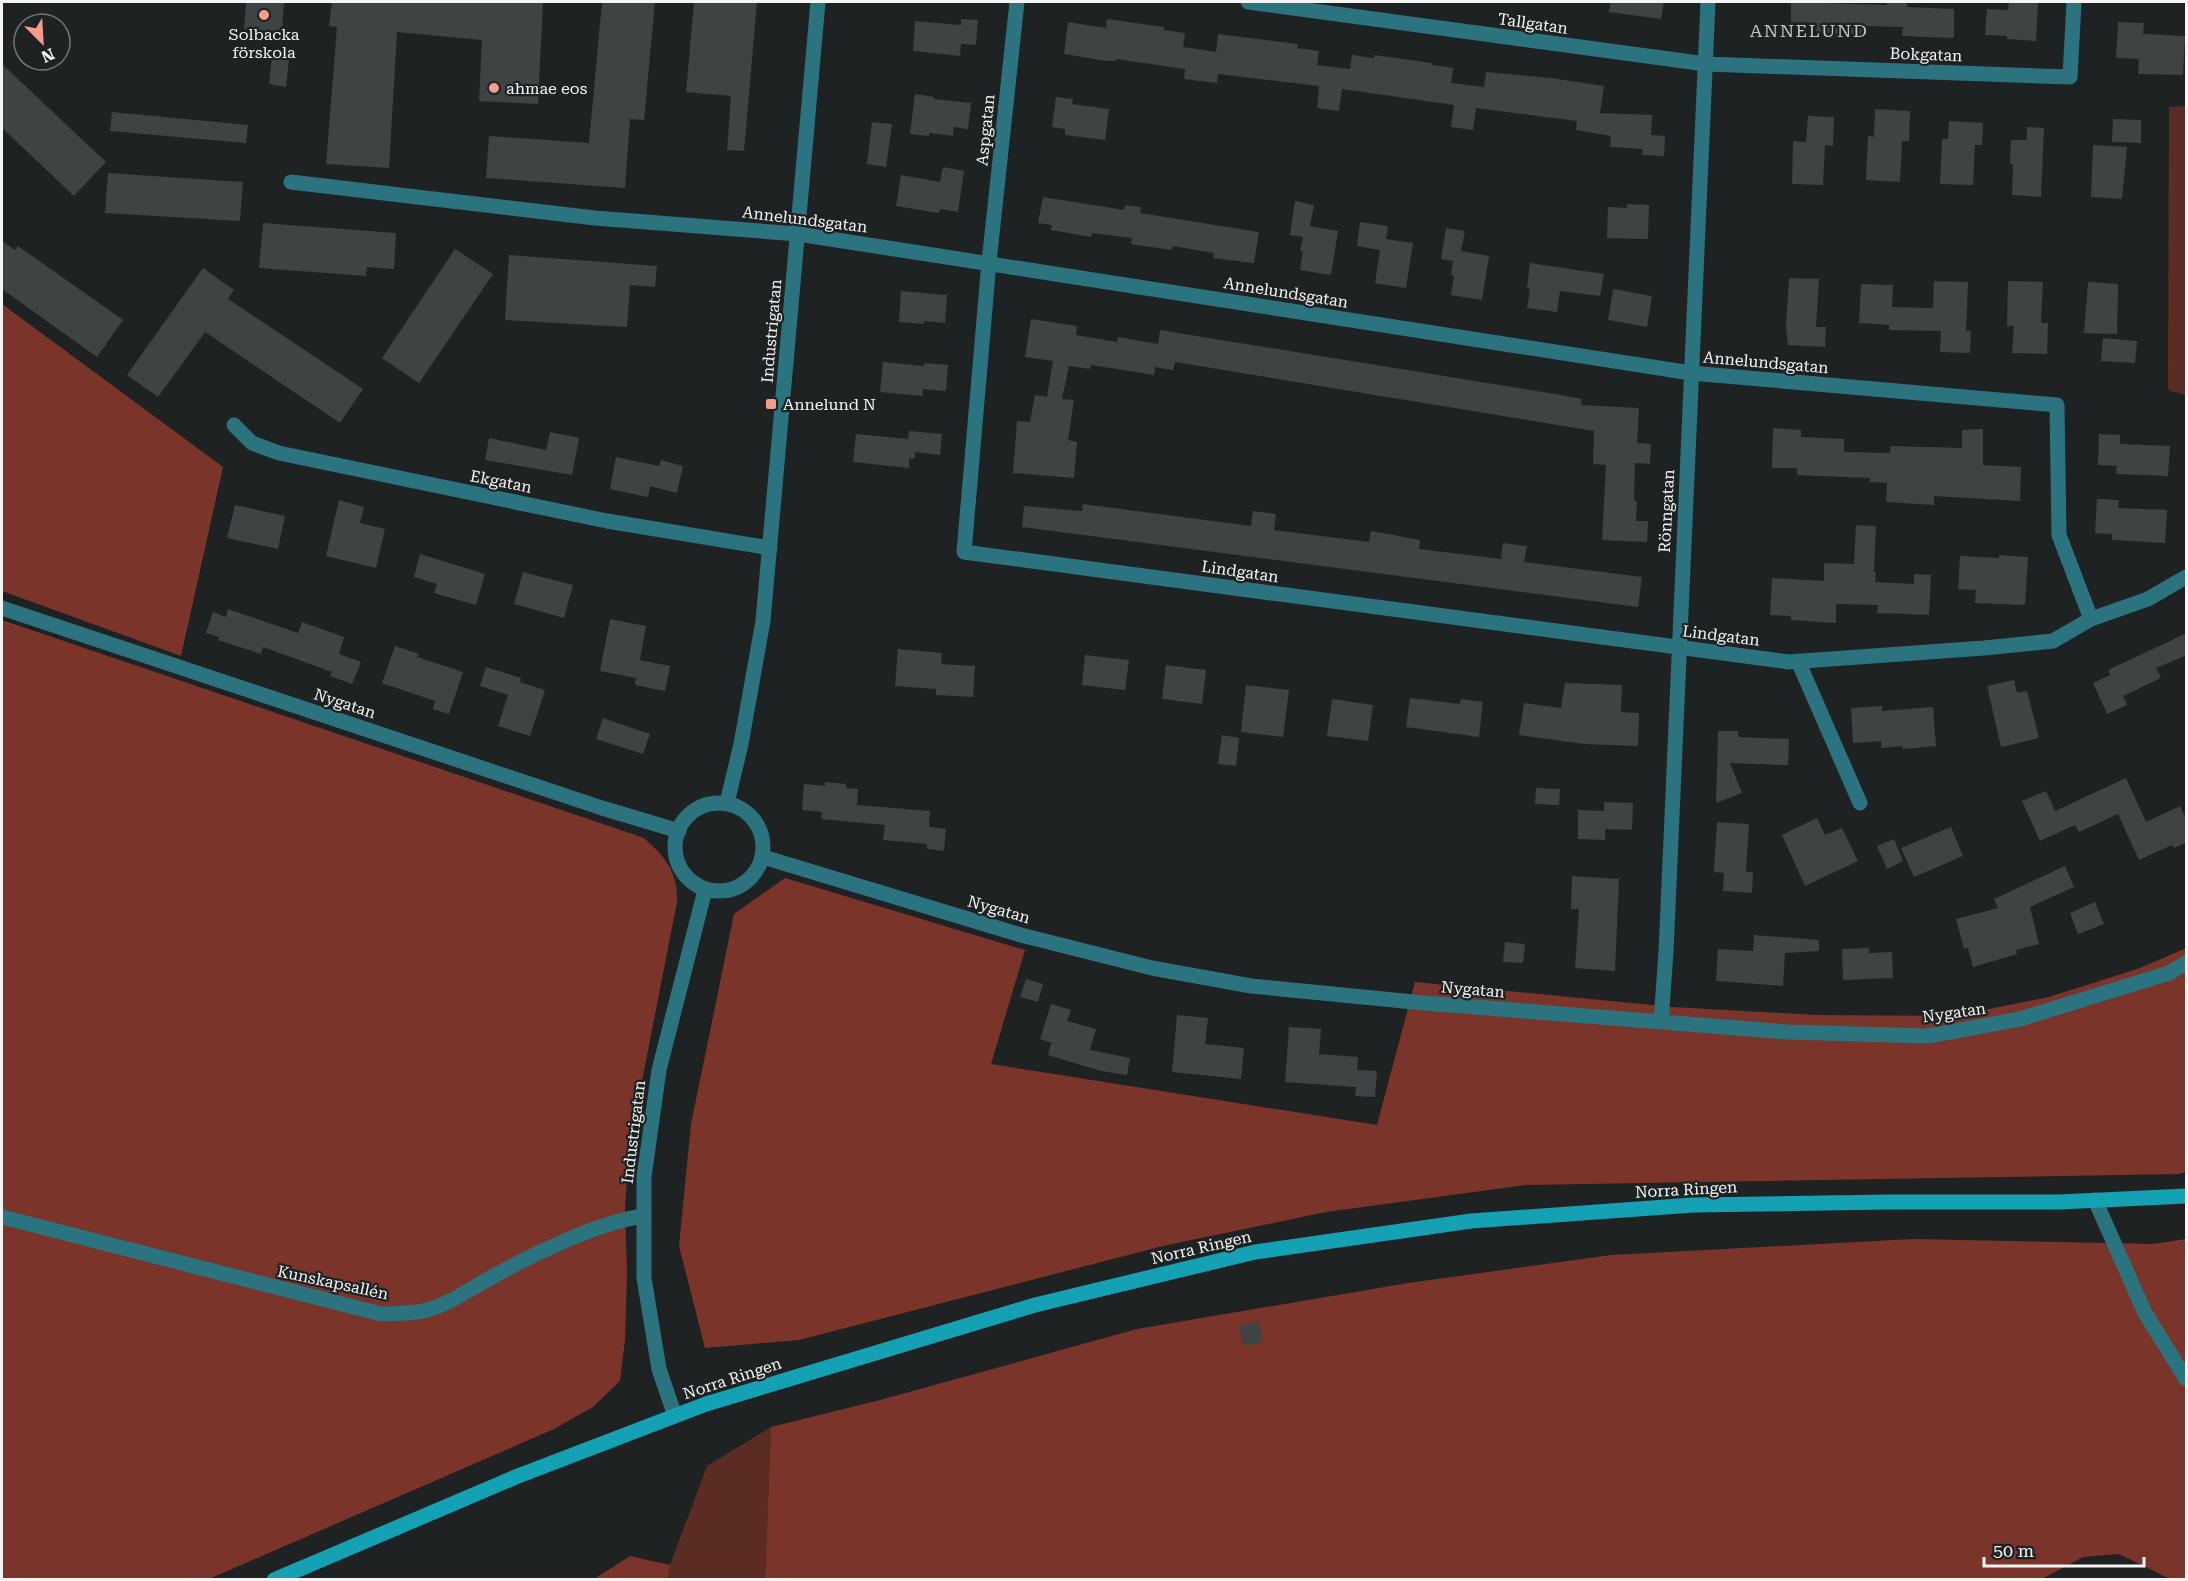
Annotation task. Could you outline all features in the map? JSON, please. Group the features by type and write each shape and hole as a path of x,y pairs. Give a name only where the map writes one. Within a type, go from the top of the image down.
{"main road":[{"name":"Norra Ringen","path":"274,1580 518,1476 706,1404 1035,1305 1255,1252 1471,1221 1694,1205 2058,1202 2187,1196"}],"street":[{"name":"Industrigatan","path":"727,803 741,744 763,621 818,2"},
{"name":"Aspgatan","path":"989,262 1017,2"},
{"name":"Tallgatan","path":"1248,2 1706,64"},
{"name":"Rönngatan","path":"1661,1022 1708,2"},
{"name":"Bokgatan","path":"1706,64 2070,77 2074,2"},
{"name":"Annelundsgatan","path":"291,182 595,218 798,234 1690,373 2057,405 2059,534 2091,619"},
{"name":"Lindgatan","path":"989,262 964,552 1678,648 1798,661 2052,641 2091,619 2148,599 2187,577"},
{"name":"Ekgatan","path":"234,426 252,443 290,455 607,521 770,548"},
{"name":"Nygatan","path":"2,608 591,804 679,831"},
{"path":"1798,661 1860,803"},
{"path":"712,802 727,803 750,815 758,826 763,857 754,877 738,888 722,893 705,890 691,882 679,866 676,841 682,821 695,808 712,802"},
{"name":"Nygatan","path":"763,857 1021,935 1152,968 1251,986 1788,1032 1928,1036 2020,1019 2169,973 2187,963"},
{"name":"Industrigatan","path":"675,1416 659,1369 644,1278 644,1177 659,1070 705,890"},
{"path":"2095,1200 2145,1313 2187,1379"},
{"name":"Kunskapsallén","path":"2,1217 381,1314 427,1310 509,1267 555,1247 618,1221 644,1216"}],"shaded area":[{"path":"2186,106 2186,395 2170,391 2168,388 2169,107"},
{"path":"2,304 223,467 181,656 2,591"},
{"path":"2,620 644,838 664,858 673,873 677,902 629,1148 625,1209 627,1274 625,1340 620,1381 593,1407 554,1429 209,1579 2,1579"},
{"path":"785,878 1025,950 991,1064 1377,1125 1415,982 1672,1007 1817,1015 1954,1016 2049,997 2140,968 2186,948 2186,1172 2179,1174 1526,1185 1326,1212 1163,1246 799,1340 705,1348 679,1246 691,1124 734,914"},
{"path":"1913,1239 2153,1244 2186,1239 2186,1579 2170,1579 2119,1554 2083,1557 2040,1580 765,1580 771,1427 880,1400 1137,1329 1408,1283 1611,1255"},
{"path":"771,1427 765,1579 668,1580 670,1565 707,1466"},
{"path":"630,1556 670,1565 668,1579 594,1579"}],"building":[{"name":"Solbacka förskola","path":"246,2 284,2 282,32 244,29"},
{"path":"332,2 543,2 538,104 479,101 482,40 397,32 389,168 326,164 337,27 329,26"},
{"path":"602,2 655,2 644,120 630,119 625,188 486,178 489,136 589,143"},
{"path":"694,2 757,2 744,151 727,150 731,96 686,92"},
{"path":"1610,2 1664,2 1661,19 1609,12"},
{"path":"1791,2 1887,5 1887,2 1907,2 1907,7 1954,9 1954,38 1902,36 1903,27 1862,26 1862,34 1816,33 1817,23 1791,22"},
{"path":"2009,2 2038,2 2036,41 1985,35 1987,9 2008,10"},
{"path":"961,19 978,20 976,45 961,44 960,56 913,51 915,21 961,25"},
{"path":"1107,19 1164,27 1164,30 1185,33 1183,47 1216,52 1218,34 1298,44 1297,48 1319,51 1317,65 1350,69 1352,55 1374,58 1374,55 1453,68 1451,83 1484,87 1486,72 1604,86 1600,113 1652,115 1651,135 1665,136 1664,156 1642,155 1643,149 1610,147 1611,136 1576,130 1577,121 1476,108 1473,130 1451,127 1454,105 1342,89 1339,111 1317,108 1319,86 1218,74 1217,83 1184,79 1185,69 1064,54 1068,22 1106,28"},
{"path":"2118,22 2144,23 2143,34 2185,36 2183,75 2138,74 2139,59 2116,58"},
{"path":"272,58 289,60 286,87 269,84"},
{"path":"2,64 106,162 74,196 2,128"},
{"path":"915,94 934,97 934,99 971,103 968,129 954,127 953,136 929,133 929,136 910,134"},
{"path":"1056,97 1073,99 1072,104 1109,109 1105,140 1065,135 1065,129 1052,127"},
{"path":"1875,109 1910,111 1909,141 1902,141 1900,182 1866,180 1868,136 1874,137"},
{"path":"112,112 248,125 246,143 110,131"},
{"path":"1808,116 1834,117 1833,146 1825,145 1823,185 1792,184 1793,141 1806,142"},
{"path":"2113,119 2141,120 2141,143 2112,142"},
{"path":"1949,121 1983,123 1982,145 1975,145 1973,185 1940,184 1942,139 1948,139"},
{"path":"872,122 892,124 886,167 867,164"},
{"path":"2027,127 2044,128 2041,197 2012,195 2011,140 2027,140"},
{"path":"2093,145 2127,147 2122,199 2091,197"},
{"path":"943,167 964,171 958,212 940,209 939,213 896,206 901,175 940,182"},
{"path":"108,173 243,182 240,221 105,213"},
{"path":"1043,197 1124,210 1125,205 1141,207 1140,213 1259,232 1254,263 1213,258 1214,253 1173,246 1172,250 1131,244 1132,238 1092,233 1091,237 1051,230 1052,225 1038,223"},
{"path":"1295,201 1314,205 1310,226 1338,231 1331,275 1300,270 1303,237 1290,235"},
{"path":"1627,204 1649,205 1648,239 1607,238 1608,207 1627,208"},
{"path":"1360,222 1388,226 1386,239 1413,243 1406,288 1375,283 1380,250 1357,246"},
{"path":"263,223 396,233 394,269 367,267 366,276 259,268"},
{"path":"1446,228 1465,231 1461,251 1489,256 1482,300 1451,295 1454,276 1451,275 1453,261 1441,259"},
{"path":"2,241 15,250 18,246 123,320 97,357 2,289"},
{"path":"455,249 493,274 419,383 382,358"},
{"path":"509,255 657,266 655,287 630,285 627,327 505,320"},
{"path":"1530,263 1604,274 1600,296 1560,291 1557,312 1527,308"},
{"path":"203,268 234,290 228,299 363,389 340,423 205,332 158,397 127,375"},
{"path":"1789,278 1819,279 1816,327 1826,327 1825,347 1788,345 1786,328"},
{"path":"1934,281 1968,282 1966,331 1971,331 1970,353 1940,352 1941,331 1889,330 1889,325 1859,323 1861,284 1893,285 1892,307 1933,308"},
{"path":"2008,281 2043,282 2041,323 2048,323 2047,354 2012,353 2014,326 2007,326"},
{"path":"2088,282 2118,284 2117,334 2084,333"},
{"path":"1613,289 1652,296 1647,327 1608,320"},
{"path":"901,291 947,295 945,323 899,322"},
{"path":"1031,319 1077,326 1076,335 1117,342 1118,337 1158,344 1160,330 1561,395 1582,399 1581,405 1639,408 1637,443 1651,444 1650,464 1635,463 1634,501 1637,501 1636,521 1648,521 1647,542 1602,540 1606,465 1593,464 1594,431 1175,362 1173,370 1155,367 1154,375 1091,365 1090,369 1069,366 1062,399 1074,400 1068,440 1077,442 1074,478 1013,473 1017,421 1030,422 1035,395 1047,397 1053,361 1025,357"},
{"path":"2103,338 2137,341 2135,363 2101,361"},
{"path":"883,362 924,366 924,363 948,365 946,391 923,389 923,396 880,392"},
{"path":"1773,428 1801,430 1801,437 1844,439 1844,452 1890,453 1891,446 1962,448 1962,430 1983,429 1983,465 2021,467 2020,501 1934,496 1934,505 1886,502 1887,483 1870,482 1870,478 1797,475 1797,468 1772,468"},
{"path":"909,431 942,434 940,455 915,452 915,459 909,458 909,468 853,462 856,434 908,439"},
{"path":"550,432 579,438 572,475 485,460 489,438 546,450"},
{"path":"2099,434 2120,435 2120,444 2170,446 2168,476 2116,474 2117,466 2098,465"},
{"path":"616,457 659,466 661,460 683,466 677,493 650,486 648,497 610,489"},
{"path":"2097,499 2119,500 2118,508 2167,510 2165,543 2112,540 2112,534 2095,533"},
{"path":"339,500 364,507 360,523 385,529 376,568 326,556"},
{"path":"1083,504 1251,526 1253,511 1276,514 1274,530 1369,542 1371,531 1420,540 1419,549 1501,559 1503,543 1527,546 1524,562 1642,577 1638,607 1022,527 1024,506 1082,511"},
{"path":"235,505 285,516 278,549 227,538"},
{"path":"1856,525 1876,526 1875,582 1914,584 1914,574 1931,575 1929,615 1877,613 1878,605 1836,604 1836,623 1791,620 1791,616 1770,615 1772,578 1824,581 1824,563 1854,564"},
{"path":"420,554 485,574 476,605 434,593 437,584 414,577"},
{"path":"1999,555 2028,557 2025,605 1975,603 1976,590 1958,589 1960,556 1999,558"},
{"path":"523,572 573,585 564,618 514,604"},
{"path":"228,609 298,633 302,622 344,637 339,654 361,662 352,684 330,676 332,672 263,647 261,654 218,640 219,637 206,633 213,612 226,617"},
{"path":"610,619 646,626 640,660 670,666 665,691 635,685 636,678 600,671"},
{"path":"2187,633 2187,655 2156,668 2161,678 2123,696 2127,705 2107,714 2093,683 2110,675 2108,670"},
{"path":"395,646 419,654 417,657 463,672 449,714 433,709 435,701 382,683"},
{"path":"898,649 942,653 941,664 975,666 973,697 936,695 936,689 895,686"},
{"path":"1085,655 1129,660 1125,690 1082,685"},
{"path":"1166,665 1206,670 1202,704 1162,699"},
{"path":"486,667 521,678 520,682 545,690 530,736 498,726 508,695 480,686"},
{"path":"2014,680 2017,693 2027,691 2039,738 2001,747 1987,686"},
{"path":"1565,683 1622,685 1621,712 1639,713 1638,746 1584,744 1519,735 1524,703 1561,708"},
{"path":"1246,685 1289,690 1283,737 1241,732"},
{"path":"1410,698 1460,704 1461,699 1483,702 1479,737 1406,727"},
{"path":"1332,699 1373,705 1368,741 1327,736"},
{"path":"1882,706 1882,711 1933,707 1936,746 1903,749 1902,746 1881,748 1881,741 1853,743 1851,708"},
{"path":"603,718 650,734 643,754 596,739"},
{"path":"1718,731 1738,731 1738,737 1789,739 1788,765 1730,763 1742,793 1716,803"},
{"path":"1222,735 1239,738 1236,766 1218,764"},
{"path":"2126,778 2146,822 2180,806 2187,821 2187,842 2174,848 2172,845 2139,860 2118,814 2079,832 2075,825 2040,841 2022,801 2046,791 2055,811"},
{"path":"825,782 846,784 846,788 858,789 857,805 930,811 929,827 946,829 944,851 927,849 927,844 883,840 885,825 821,819 822,812 802,810 804,784 825,786"},
{"path":"1536,788 1560,789 1559,805 1535,804"},
{"path":"1604,802 1633,803 1632,830 1605,829 1605,840 1578,839 1578,810 1604,811"},
{"path":"1817,818 1825,835 1842,828 1858,861 1805,886 1782,835"},
{"path":"1717,822 1749,824 1746,872 1753,872 1752,893 1723,891 1724,873 1714,872"},
{"path":"1951,827 1963,856 1914,877 1901,848"},
{"path":"1894,839 1903,861 1887,869 1877,846"},
{"path":"2065,866 2074,887 2030,907 2039,944 2016,950 2017,954 1973,967 1968,948 1964,949 1956,919 1998,908 1994,899"},
{"path":"1572,876 1619,879 1615,971 1575,968 1579,909 1571,909"},
{"path":"2095,902 2104,924 2078,934 2070,913"},
{"path":"1754,935 1819,940 1819,951 1785,953 1783,986 1716,981 1718,949 1753,951"},
{"path":"1505,942 1525,944 1523,963 1503,962"},
{"path":"1869,948 1869,953 1892,952 1893,978 1843,980 1842,949"},
{"path":"1026,979 1043,984 1038,1002 1020,997"},
{"path":"1051,1004 1071,1010 1067,1021 1096,1029 1090,1050 1130,1058 1127,1075 1101,1071 1048,1055 1051,1043 1056,1044 1040,1039"},
{"path":"1177,1015 1208,1018 1205,1044 1244,1048 1241,1079 1172,1072"},
{"path":"1289,1027 1321,1029 1319,1054 1358,1057 1357,1070 1377,1071 1375,1097 1355,1096 1356,1087 1285,1082"},
{"path":"1259,1322 1263,1342 1243,1346 1239,1326"}],"place":[{"name":"Solbacka förskola","path":"264,15"},
{"name":"ahmae eos","path":"494,88"},
{"name":"Annelund N","path":"771,404"}],"district":[{"name":"ANNELUND","path":"1809,31"}]}
